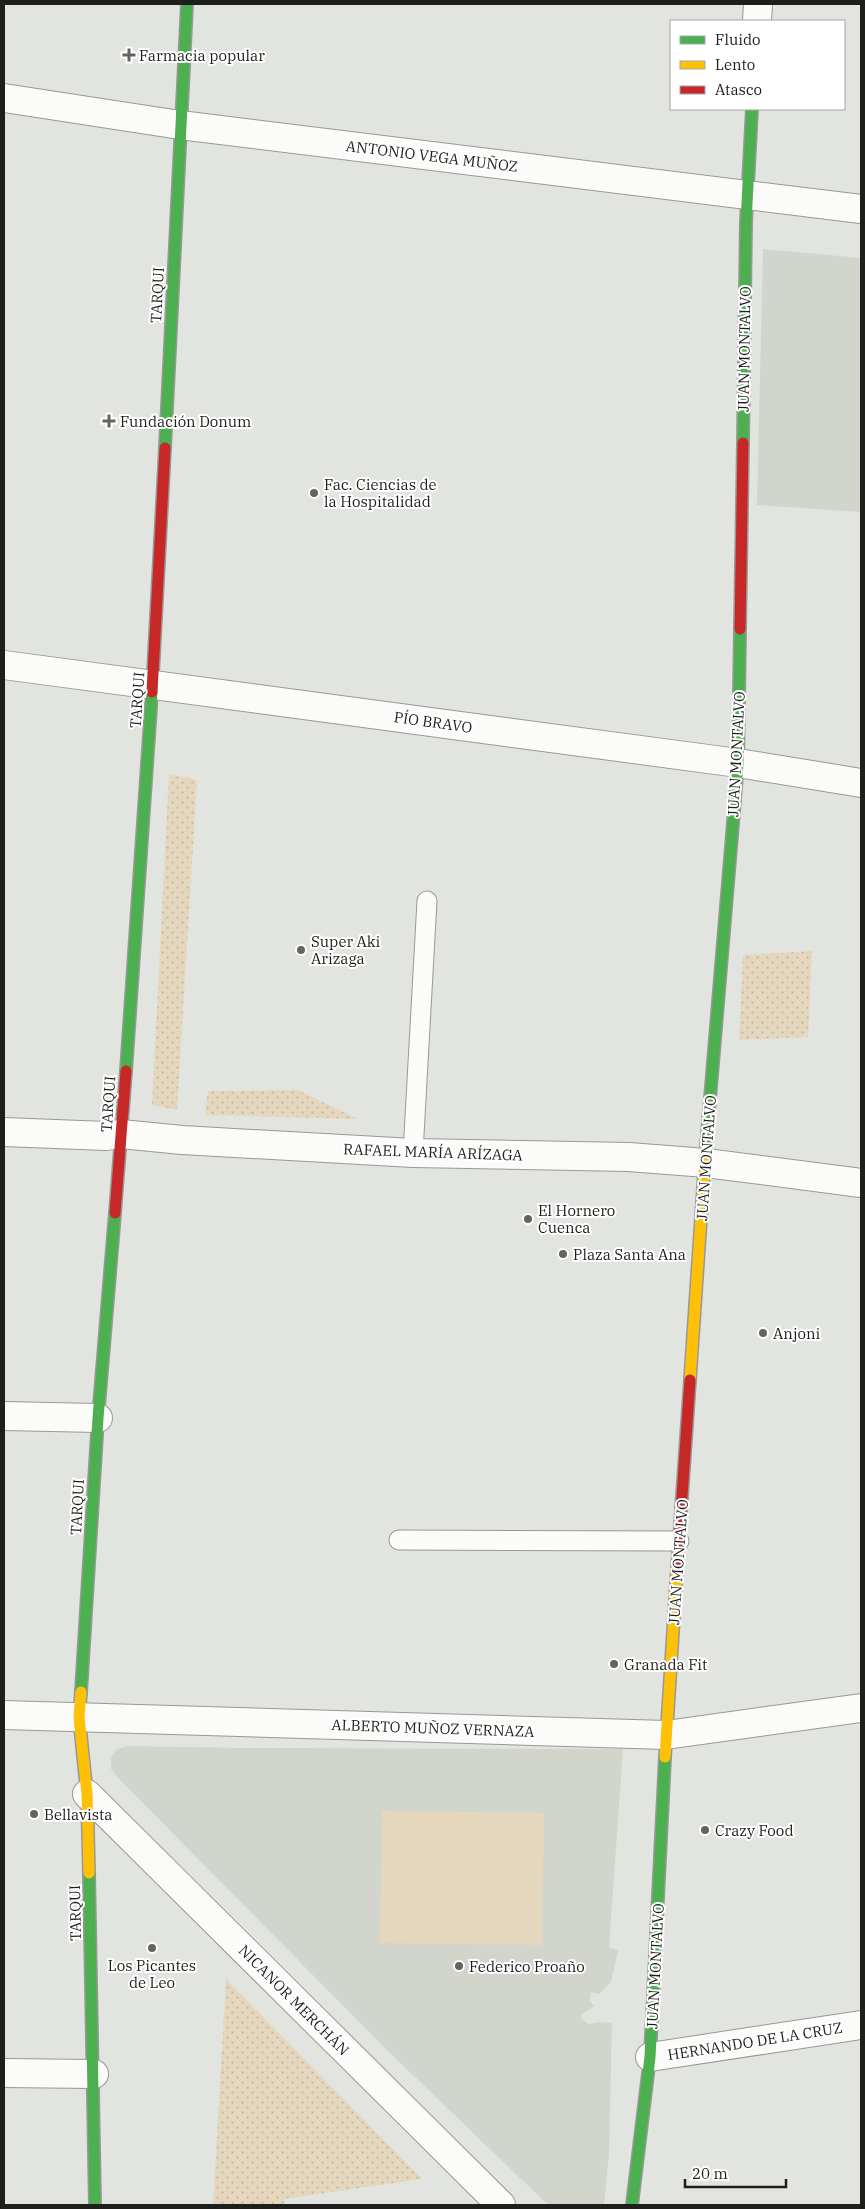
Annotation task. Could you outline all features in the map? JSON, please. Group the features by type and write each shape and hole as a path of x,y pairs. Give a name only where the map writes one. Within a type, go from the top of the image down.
{"street":[{"name":"TARQUI","path":"95,2205 94,2074 87,1794 80,1717 98,1418 121,1134 153,684 187,4"},
{"path":"757,20 758,4"},
{"name":"ANTONIO VEGA MUÑOZ","path":"4,98 180,125 861,209"},
{"name":"JUAN MONTALVO","path":"632,2205 650,2057 666,1735 679,1541 706,1163 738,763 748,196 752,110"},
{"name":"PÍO BRAVO","path":"4,665 738,763 861,782"},
{"name":"RAFAEL MARÍA ARÍZAGA","path":"4,1132 106,1136 121,1134 182,1140 413,1153 629,1157 706,1163 861,1183"},
{"path":"4,1416 98,1418"},
{"name":"ALBERTO MUÑOZ VERNAZA","path":"4,1715 666,1735 861,1708"},
{"name":"NICANOR MERCHÁN","path":"87,1794 501,2205"},
{"name":"HERNANDO DE LA CRUZ","path":"650,2057 861,2025"},
{"path":"4,2073 94,2074"}],"lane":[{"path":"413,1153 427,901"},
{"path":"399,1540 679,1541"}],"shaded area":[{"path":"763,249 861,258 861,512 757,505"},
{"path":"169,774 197,780 177,1110 152,1105"},
{"path":"812,951 808,1037 739,1040 743,955"},
{"path":"298,1090 358,1119 205,1115 208,1091"},
{"name":"Federico Proaño","path":"128,1746 623,1749 609,1947 618,1951 611,1982 599,1994 591,1992 590,2001 594,2006 581,2015 582,2019 589,2024 599,2022 612,2023 609,2154 604,2205 548,2205 387,2050 118,1778 111,1769 111,1758 117,1749"},
{"path":"382,1811 544,1813 542,1945 380,1943"},
{"path":"226,1979 422,2179 284,2199 285,2205 213,2205"}],"traffic: fast":[{"path":"165,448 187,4"},
{"path":"743,443 746,222 752,110"},
{"path":"705,1159 738,763 740,629"},
{"path":"126,1071 152,692"},
{"path":"81,1692 98,1418 115,1213"},
{"path":"632,2205 650,2057 665,1757"},
{"path":"89,1873 95,2205"}],"traffic: slow":[{"path":"690,1380 705,1159"},
{"path":"665,1757 677,1569"},
{"path":"81,1692 79,1717 87,1794 89,1873"}],"traffic: jam":[{"path":"740,629 743,443"},
{"path":"152,692 165,448"},
{"path":"115,1213 126,1071"},
{"path":"677,1569 690,1380"}],"place":[{"name":"Farmacia popular","path":"129,55"},
{"name":"Fundación Donum","path":"109,421"},
{"name":"Fac. Ciencias de la Hospitalidad","path":"314,493"},
{"name":"Super Aki Arizaga","path":"301,950"},
{"name":"El Hornero Cuenca","path":"528,1219"},
{"name":"Plaza Santa Ana","path":"563,1254"},
{"name":"Anjoni","path":"763,1333"},
{"name":"Granada Fit","path":"614,1664"},
{"name":"Bellavista","path":"34,1814"},
{"name":"Crazy Food","path":"705,1830"},
{"name":"Los Picantes de Leo","path":"152,1948"},
{"name":"Federico Proaño","path":"459,1966"}]}
